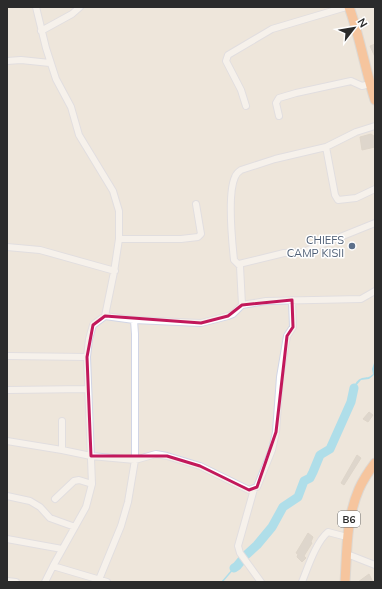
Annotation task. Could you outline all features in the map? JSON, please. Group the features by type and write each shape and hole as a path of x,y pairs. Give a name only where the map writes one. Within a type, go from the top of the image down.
{"highway":[{"path":"349,7 375,100"},
{"name":"B6","path":"345,582 349,520 355,499 375,462"}],"street":[{"path":"36,7 41,31 56,79 71,107 79,135 114,191 119,211 119,239 115,270 105,316 93,325 89,339 87,357 92,484 86,507 52,566 45,582"},
{"path":"41,31 72,14 80,7"},
{"path":"246,106 241,90 226,61 228,55 272,29 346,7"},
{"path":"7,61 21,60 50,62"},
{"path":"279,116 276,103 279,98 351,81 362,86 370,84"},
{"path":"242,306 239,264 234,260 230,206 233,181 237,173 241,170 275,159 326,147 356,132 375,126"},
{"path":"326,147 335,195 338,200 356,198 375,189"},
{"path":"119,239 181,239 198,237 201,234 196,204"},
{"path":"239,264 284,253 303,252 375,223"},
{"path":"7,247 40,250 115,270"},
{"path":"105,316 134,320 201,323 233,314 242,306 266,301 361,299 375,291"},
{"path":"261,582 240,552 238,546 254,489 257,488 272,450 276,432 280,377 287,336 293,327 292,300"},
{"path":"99,581 121,526 128,502 135,460 136,334 134,320"},
{"path":"7,356 87,357"},
{"path":"7,390 88,389"},
{"path":"62,421 62,450"},
{"path":"7,441 91,456 135,460 156,454 167,456 200,466 250,490 254,489"},
{"path":"55,498 74,481 79,480 92,484"},
{"path":"7,496 30,501 40,507 50,518 75,527"},
{"path":"302,582 324,535 328,532 347,537"},
{"path":"7,539 62,549"},
{"path":"347,554 375,565"},
{"path":"52,566 99,581 107,582"},
{"path":"7,581 16,582"}],"highlighted area":[{"path":"292,300 293,327 287,336 276,432 257,487 249,490 200,466 167,456 91,456 87,357 93,325 105,316 201,323 228,316 242,305"}],"water":[{"path":"375,360 374,375 369,379 361,380 355,387 351,400 354,388 357,382 362,378 369,377 373,374 372,369"}],"building":[{"path":"375,44 375,57 370,46"},
{"path":"371,134 374,136 375,147 362,150 360,137"},
{"path":"369,412 373,415 368,422 363,419"},
{"path":"357,455 361,458 344,485 341,483"},
{"path":"308,533 313,537 312,543 304,556 306,558 302,562 297,557 298,554 296,553"},
{"path":"369,574 373,582 358,582"}],"waterway":[{"path":"245,556 257,545 272,527 283,507 298,497 304,481 310,478 320,455 330,449 351,402 354,388"},
{"path":"234,568 242,560"},
{"path":"222,582 234,568"}],"place":[{"name":"CHIEFS CAMP KISII","path":"352,246"}]}
